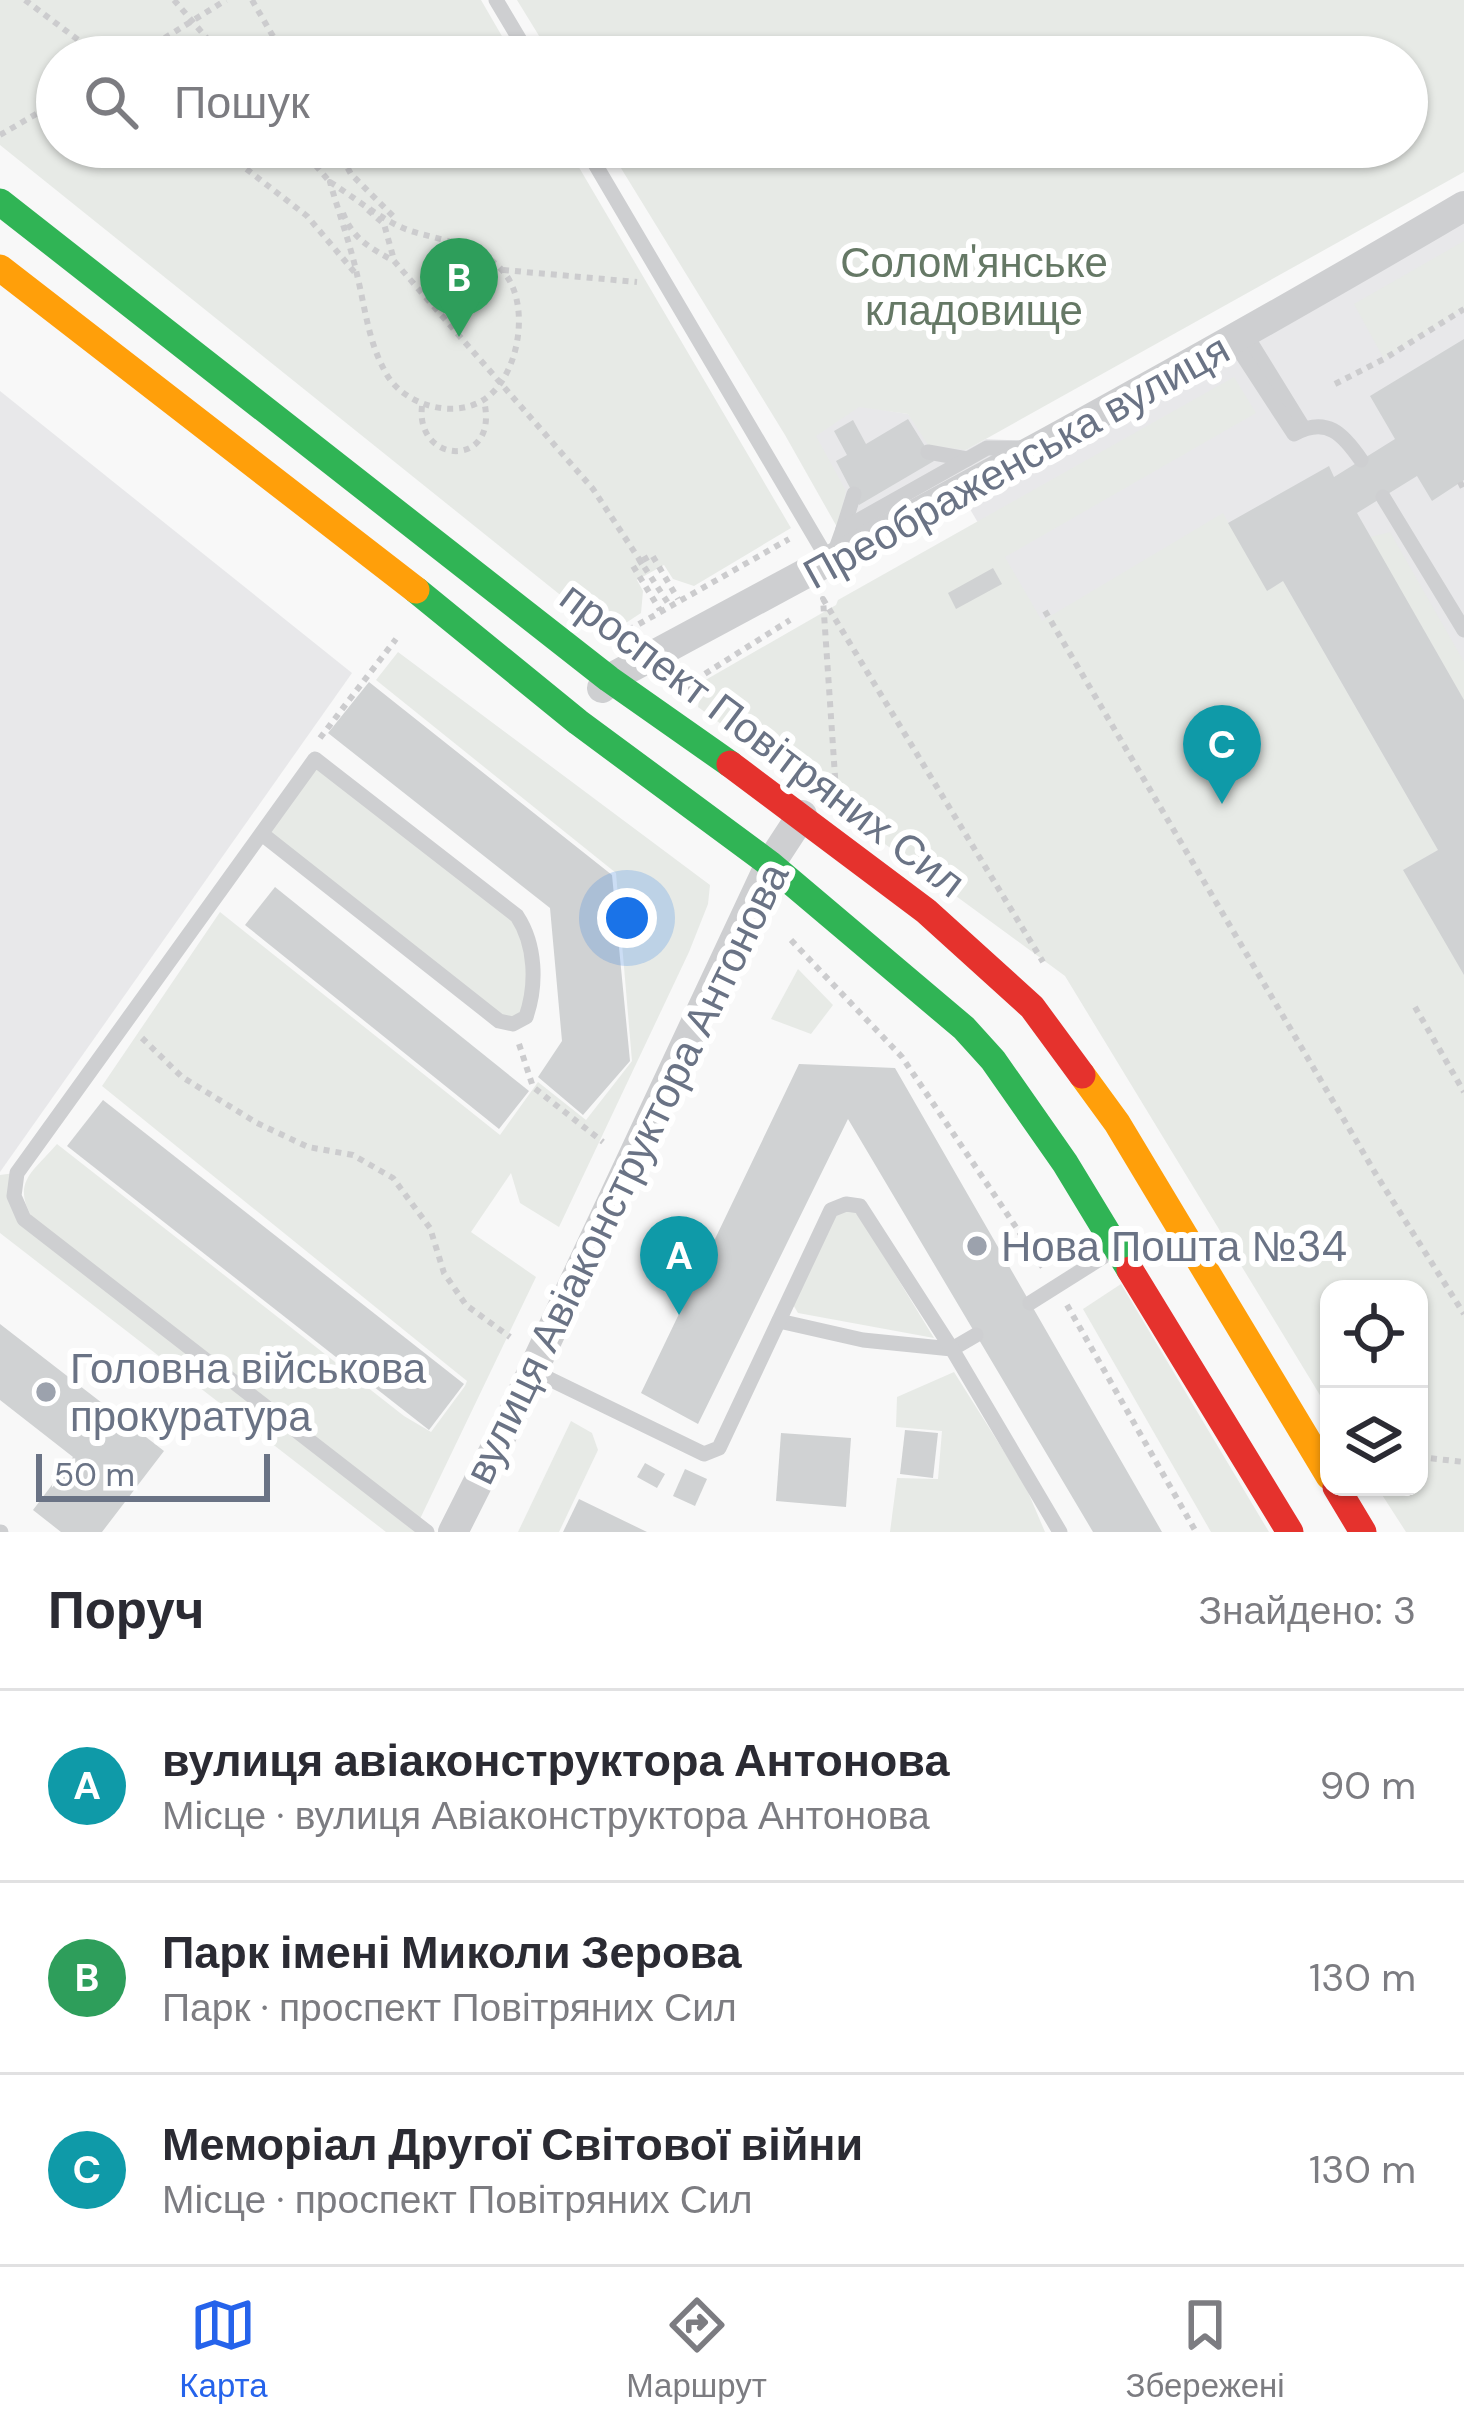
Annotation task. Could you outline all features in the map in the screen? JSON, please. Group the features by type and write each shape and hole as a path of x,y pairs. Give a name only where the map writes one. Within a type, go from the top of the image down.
{"main road":[{"name":"проспект Повітряних Сил","path":"0,202 609,679 802,815 926,911 1032,1007 1117,1123 1320,1461"},
{"path":"0,268 578,722 770,864 964,1028 993,1060 1065,1163 1290,1532"},
{"path":"1341,1496 1363,1532"}],"street":[{"name":"Преображенська вулиця","path":"578,722 609,679 1240,338 1464,206"},
{"name":"вулиця Авіаконструктора Антонова","path":"453,1532 770,864 802,815"}],"lane":[{"path":"496,0 517,36"},
{"path":"598,168 830,563"},
{"path":"1240,338 1294,434 1322,426 1337,430 1361,460"},
{"path":"843,529 987,448 1039,448"},
{"path":"928,452 967,459"},
{"path":"830,563 854,494"},
{"path":"1383,497 1464,630"},
{"path":"262,834 499,1021 513,1024 526,1017 533,994 528,933 518,916 315,759 17,1173 14,1196 24,1219 427,1532"},
{"path":"533,1371 704,1454 719,1448 831,1210 847,1204 860,1206 952,1349 1060,1532"},
{"path":"1030,1303 1117,1249"},
{"path":"779,1321 863,1340 952,1349 976,1334"}],"path":[{"path":"25,0 73,36"},
{"path":"169,36 226,0"},
{"path":"252,0 273,36"},
{"path":"177,1 205,36"},
{"path":"0,135 36,114"},
{"path":"245,168 307,216 358,277"},
{"path":"318,168 384,224 394,261"},
{"path":"348,168 408,230"},
{"path":"330,182 358,277 368,334 388,378 422,406 464,406 484,400 502,381 517,342 518,308 503,270"},
{"path":"330,182 408,230 456,242 503,270 668,285"},
{"path":"330,182 350,231 394,261 502,381 593,489 670,605"},
{"path":"1335,384 1464,309"},
{"path":"422,406 427,436 438,447 454,452 473,447 485,434 484,400"},
{"path":"604,644 811,527"},
{"path":"661,611 633,566 652,555 679,600"},
{"path":"836,796 823,599 1044,962"},
{"path":"1045,611 1384,1187 1464,1314"},
{"path":"315,759 321,734 396,639"},
{"path":"791,940 902,1058 1056,1287 1196,1532"},
{"path":"1415,1007 1464,1092"},
{"path":"126,1022 182,1077 257,1123 308,1147 353,1155 393,1178 430,1228 444,1273 466,1305 510,1336"},
{"path":"513,1024 533,1087 603,1142"},
{"path":"1428,1458 1464,1462"}],"shaded area":[{"path":"1464,221 1464,1352 1428,1291 1428,1280 1422,1280 967,504"},
{"path":"0,391 352,673 0,1172"},
{"path":"859,406 908,414 966,450 986,439 1031,441 860,538 837,527 815,436"}],"green space":[{"path":"0,0 481,0 502,36 36,36 36,168 579,168 791,528 694,586 673,579 664,565 637,580 643,591 641,613 609,634 0,145"},
{"name":"Солом'янське кладовище","path":"517,0 1464,0 1464,172 966,450 928,445 908,414 859,407 816,436 846,491 837,527 621,168 1428,168 1428,36 539,36"},
{"path":"1464,241 1464,309 1384,359 1354,304"},
{"path":"1234,377 1256,413 1005,557 1042,621 1223,513 1267,590 1283,581 1438,850 1404,870 1464,975 1464,1532 1406,1532 1383,1496 1428,1496 1428,1280 1320,1280 1320,1395 1065,976 698,707 702,682"},
{"path":"1390,532 1464,662 1464,700 1370,537"},
{"path":"398,652 710,885 708,904 689,952 559,1227 520,1203 511,1173 471,1232 536,1277 418,1523 33,1219 24,1196 33,1170 57,1144 404,1416 431,1432 465,1386 467,1381 102,1086 220,912 500,1135 538,1082 586,1120 632,1061 616,873 376,680"},
{"path":"315,765 514,918 528,964 523,1013 513,1019 500,1017 267,833"},
{"path":"798,969 833,1005 811,1034 771,1019"},
{"path":"15,1173 21,1220 415,1532 386,1532 0,1233 0,1175"},
{"path":"857,1212 934,1338 798,1313 792,1303 835,1215"},
{"path":"1121,1284 1269,1532 1211,1532 1083,1309"},
{"path":"954,1372 1025,1485 1045,1532 890,1532 897,1478 938,1479 942,1431 896,1427 897,1397"},
{"path":"571,1421 592,1433 598,1450 559,1532 518,1532"}],"building":[{"path":"1464,339 1464,480 1432,501 1417,476 1357,513 1464,700 1464,975 1403,870 1438,850 1283,581 1267,591 1228,523 1329,466 1334,477 1395,439 1370,396"},
{"path":"908,419 934,461 859,505 836,461 847,455 834,431 853,420 866,444"},
{"path":"993,568 1002,584 956,609 948,593"},
{"path":"369,682 612,875 630,1061 583,1115 538,1077 562,1041 550,908 328,733"},
{"path":"275,887 529,1091 499,1129 245,925"},
{"path":"799,1064 895,1068 1162,1532 1093,1532 848,1119 698,1424 641,1393"},
{"path":"103,1100 464,1384 429,1430 67,1146"},
{"path":"0,1324 164,1451 102,1532 61,1532 33,1510 73,1457 0,1400"},
{"path":"905,1430 938,1433 933,1478 900,1474"},
{"path":"781,1433 851,1438 846,1507 776,1501"},
{"path":"645,1463 665,1474 657,1488 637,1477"},
{"path":"685,1469 707,1479 695,1506 673,1496"},
{"path":"579,1499 647,1532 563,1532"}],"traffic: fast":[{"path":"0,202 609,679 730,764"},
{"path":"416,590 578,722 770,864 964,1028 993,1060 1065,1163 1130,1270"}],"traffic: slow":[{"path":"0,268 416,590"},
{"path":"1082,1075 1117,1123 1320,1461"}],"traffic: jam":[{"path":"730,764 926,911 1032,1007 1082,1075"},
{"path":"1130,1270 1290,1532"},
{"path":"1341,1496 1363,1532"}],"place":[{"name":"Парк імені Миколи Зерова","path":"459,337"},
{"name":"Меморіал Другої Світової війни","path":"1222,804"},
{"name":"Нова Пошта №34","path":"977,1246"},
{"name":"вулиця авіаконструктора Антонова","path":"679,1315"},
{"name":"Головна військова прокуратура","path":"46,1392"}]}
